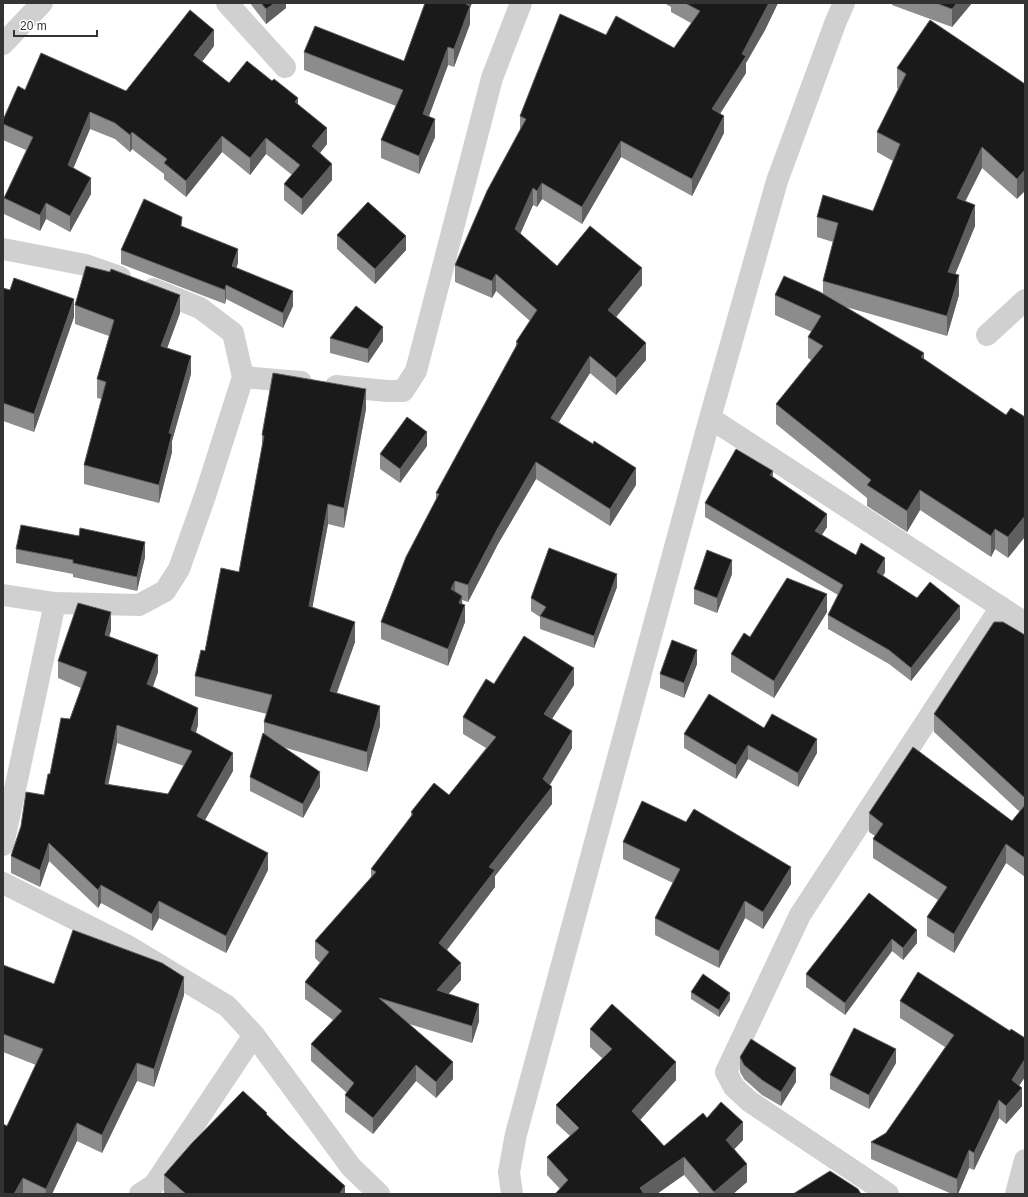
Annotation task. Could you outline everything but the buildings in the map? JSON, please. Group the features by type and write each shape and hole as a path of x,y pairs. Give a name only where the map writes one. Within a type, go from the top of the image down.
{"street":[{"path":"3,44 42,3"},
{"path":"227,3 285,67"},
{"path":"243,378 387,392 403,391 416,371 492,78 521,3"},
{"path":"512,1194 509,1172 516,1134 710,418 777,181 844,3"},
{"path":"3,249 86,265 146,286 200,308 232,333 243,378 205,496 182,561 165,592 139,605 56,603 3,595"},
{"path":"987,335 1025,300"},
{"path":"710,418 1025,623"},
{"path":"3,845 56,603"},
{"path":"888,1194 749,1101 734,1087 726,1072 800,915 1001,607"},
{"path":"3,883 140,953 226,1006 254,1035 351,1166 379,1194"},
{"path":"140,1194 154,1185 254,1035"},
{"path":"1016,1194 1025,1160"}]}
